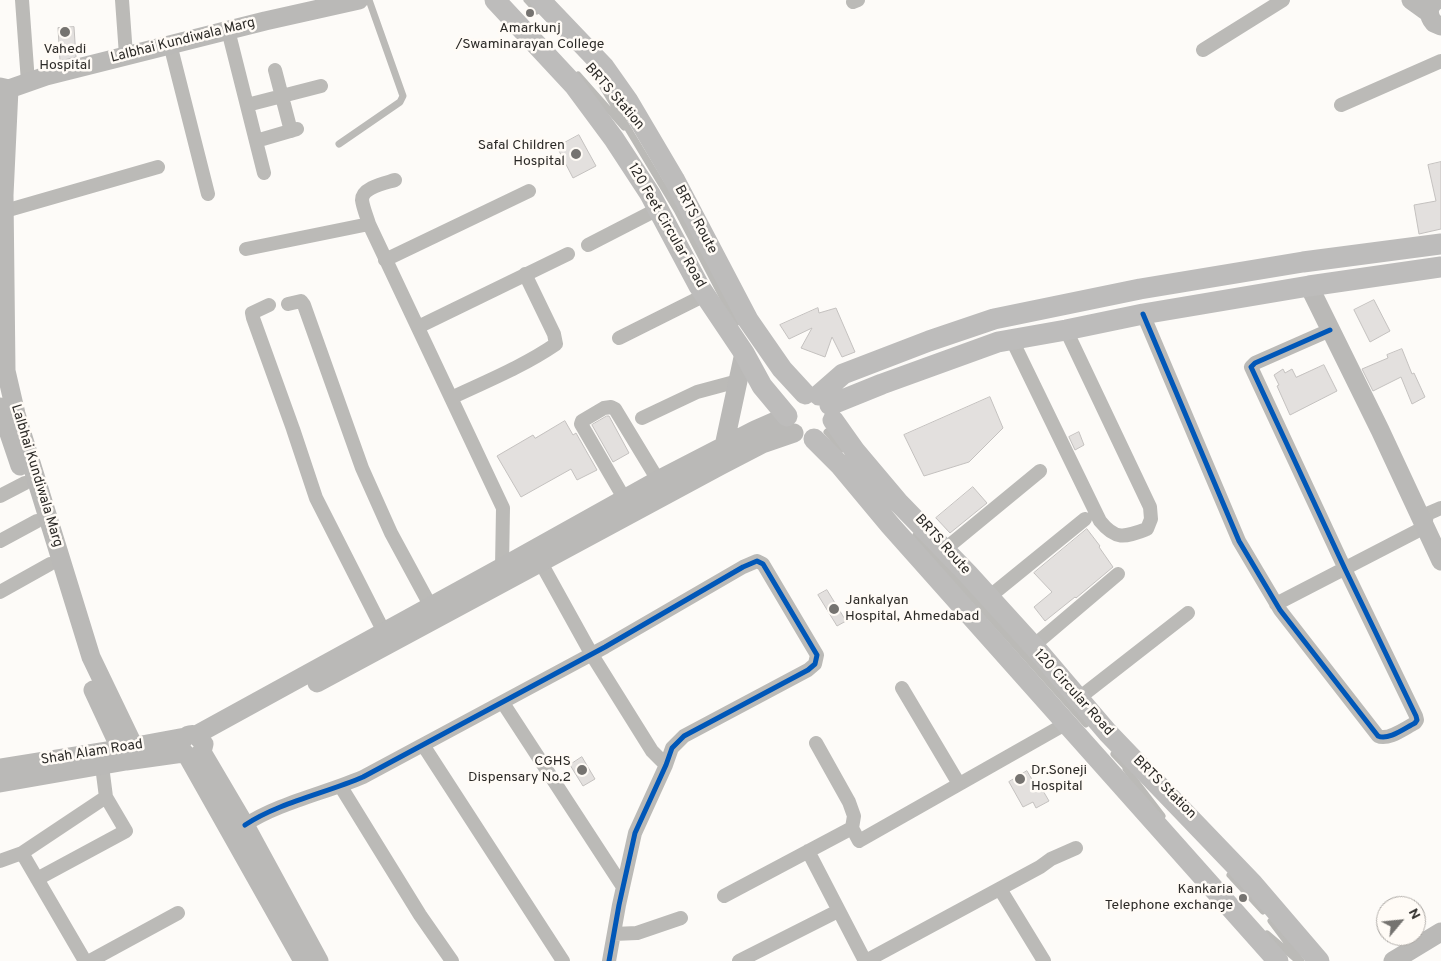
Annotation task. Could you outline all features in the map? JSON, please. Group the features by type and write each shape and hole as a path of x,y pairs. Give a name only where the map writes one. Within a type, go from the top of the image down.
{"main road":[{"name":"Lalbhai Kundiwala Marg","path":"130,754 85,659 50,564 37,521 6,371 3,91 46,76 126,55 359,0"},
{"name":"120 Feet Circular Road","path":"494,0 574,85 619,147 650,194 706,295 744,353 762,386 790,424"},
{"path":"1411,0 1437,14"},
{"name":"120 Feet Circular Road","path":"540,7 604,67 628,101 674,179 748,320 782,369 821,414"},
{"path":"1441,244 1304,262 1140,289 994,318 843,374 821,414 800,437 790,424 792,402 821,414 882,384 998,342 1143,314 1309,286 1441,267"},
{"path":"1309,286 1380,430 1441,561"},
{"path":"724,446 744,353"},
{"name":"Lalbhai Kundiwala Marg","path":"0,407 26,472 85,659"},
{"name":"120 Circular Road","path":"821,414 898,502 989,597 1108,732 1253,884 1319,961"},
{"name":"120 Circular Road","path":"821,414 840,465 890,524 1278,961"},
{"path":"193,746 384,632 624,498 755,430 790,424"},
{"path":"193,746 541,563 762,444 790,424"},
{"path":"193,746 245,825 319,961"},
{"path":"193,746 303,961"},
{"name":"Shah Alam Road","path":"0,768 193,746"},
{"path":"0,783 102,766 130,754"},
{"path":"1393,961 1441,932"}],"street":[{"path":"22,0 28,82"},
{"path":"122,0 126,55"},
{"path":"1203,50 1283,0"},
{"path":"228,30 264,173"},
{"path":"170,44 208,194"},
{"path":"1340,105 1441,62"},
{"path":"256,141 294,130 282,96 276,70"},
{"path":"247,105 321,86"},
{"path":"4,211 158,167"},
{"path":"396,180 371,188 364,193 362,198 368,224 503,508 502,567"},
{"path":"385,260 529,191"},
{"path":"588,245 658,209"},
{"path":"246,249 368,224"},
{"path":"418,327 568,254"},
{"path":"451,398 521,365 556,344 554,334 525,274"},
{"path":"619,338 706,295"},
{"path":"288,304 300,301 304,305 362,468 391,532 430,606"},
{"path":"269,305 252,313 253,318 316,498 384,632"},
{"path":"1143,314 1239,541 1276,604 1378,736 1382,738 1388,737 1414,723 1417,720 1416,716 1251,367 1255,363 1330,330"},
{"path":"1012,340 1100,521 1109,532 1118,536 1147,529 1152,519 1150,507 1066,330"},
{"path":"642,418 697,392 738,381"},
{"path":"624,498 581,424 582,421 604,408 611,406 615,409 658,480"},
{"path":"944,550 1040,471"},
{"path":"0,496 26,472"},
{"path":"1276,604 1425,527 1427,514 1441,508"},
{"path":"989,597 1085,519"},
{"path":"0,541 37,521"},
{"path":"245,825 260,815 341,787 363,777 592,655 743,567 757,562 762,564 817,655 815,664 808,670 684,736 672,748 635,833 610,961"},
{"path":"541,563 592,655 652,751 666,765"},
{"path":"0,592 50,564"},
{"path":"1032,647 1118,574"},
{"path":"1079,698 1188,612"},
{"path":"902,688 958,784"},
{"path":"503,703 623,887"},
{"path":"816,743 849,802 854,816 852,828 859,841 1067,723"},
{"path":"423,745 563,961"},
{"path":"37,878 126,831 106,797 102,766"},
{"path":"341,787 420,915 452,961"},
{"path":"0,862 22,853 106,797"},
{"path":"724,896 852,828"},
{"path":"808,851 865,961 1000,889 1050,859 1076,848"},
{"path":"22,853 85,961"},
{"path":"1000,889 1044,961"},
{"path":"739,961 754,957 838,911"},
{"path":"90,961 178,913"},
{"path":"614,934 637,933 681,918"}],"lane":[{"path":"339,144 400,102 403,96 370,0"},
{"path":"526,0 540,7"},
{"name":"BRTS Station","path":"588,64 637,142"},
{"name":"BRTS Station","path":"570,66 637,142"},
{"name":"BRTS Route","path":"637,142 677,210 739,329"},
{"path":"821,414 846,454"},
{"name":"BRTS Route","path":"909,527 1095,733"},
{"path":"1108,748 1121,762"},
{"name":"BRTS Station","path":"1121,762 1161,802"},
{"name":"BRTS Station","path":"1121,762 1168,824"},
{"name":"BRTS Station","path":"1180,839 1193,854"},
{"path":"1226,871 1272,922 1300,961"},
{"path":"1259,926 1300,961"}],"building":[{"path":"74,27 76,57 60,61 58,28"},
{"path":"579,135 596,166 573,178 557,147"},
{"path":"1441,162 1441,229 1419,234 1414,205 1436,201 1428,165"},
{"path":"1374,300 1390,331 1370,342 1354,310"},
{"path":"818,308 819,313 836,308 855,352 842,357 832,337 825,357 801,348 812,328 789,339 780,325"},
{"path":"1402,349 1412,374 1414,373 1425,397 1412,404 1401,377 1373,391 1362,369 1388,358 1387,355"},
{"path":"1324,365 1337,391 1290,415 1274,375 1283,369 1285,373 1292,369 1296,377"},
{"path":"990,397 1003,428 969,462 924,476 904,435"},
{"path":"609,416 629,453 613,462 592,425"},
{"path":"565,421 573,435 576,433 597,470 577,480 571,469 521,497 497,456 533,435 535,438"},
{"path":"1079,432 1084,445 1075,450 1069,437"},
{"path":"973,487 987,503 950,533 936,518"},
{"path":"1087,529 1113,567 1045,621 1034,607 1052,592 1034,573"},
{"path":"827,590 846,621 837,626 818,595"},
{"path":"582,757 595,779 583,786 570,765"},
{"path":"1027,771 1039,791 1042,789 1049,801 1036,808 1033,802 1023,807 1009,782"}],"cycle path":[{"path":"1143,314 1239,541 1280,610 1378,736 1387,737 1415,723 1417,720 1416,716 1251,367 1255,363 1330,330"},
{"path":"245,825 272,810 363,777 605,647 743,567 757,561 763,564 817,655 815,664 808,670 684,736 672,748 635,833 609,961"}],"place":[{"name":"Amarkunj /Swaminarayan College","path":"530,13"},
{"name":"Vahedi Hospital","path":"65,32"},
{"name":"Safal Children Hospital","path":"576,154"},
{"name":"Jankalyan Hospital, Ahmedabad","path":"834,609"},
{"name":"CGHS Dispensary No.2","path":"582,770"},
{"name":"Dr.Soneji Hospital","path":"1020,779"},
{"name":"Kankaria Telephone exchange","path":"1243,898"}]}
